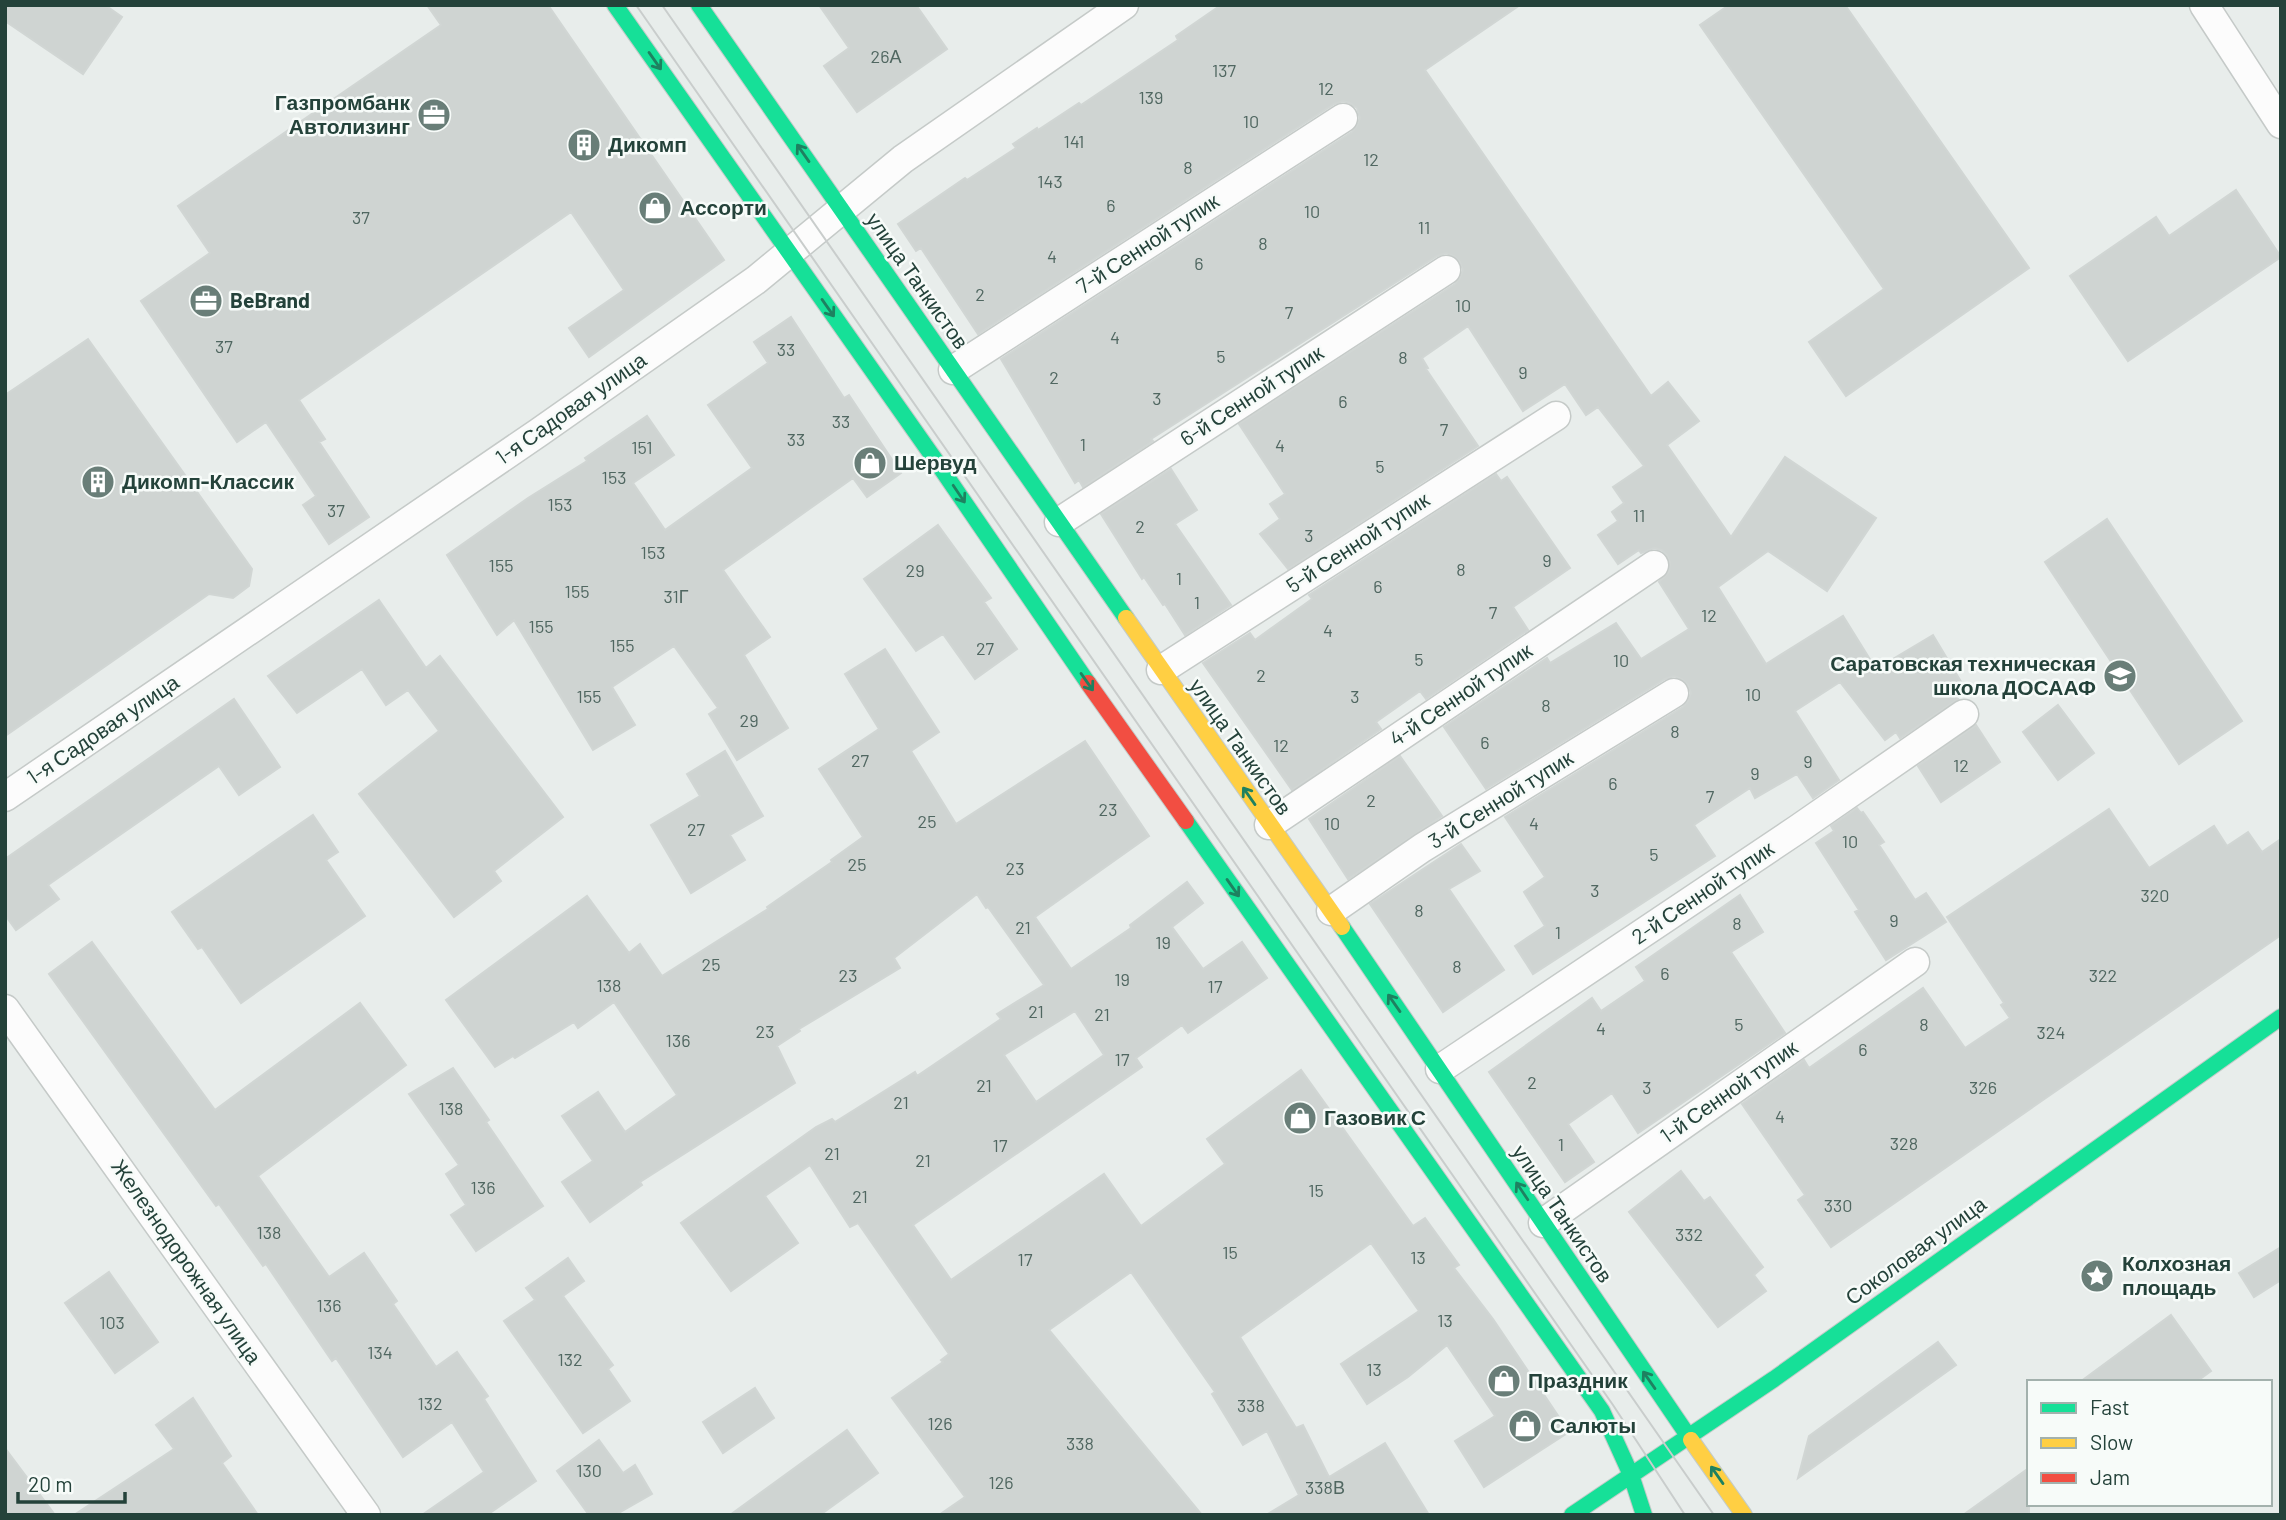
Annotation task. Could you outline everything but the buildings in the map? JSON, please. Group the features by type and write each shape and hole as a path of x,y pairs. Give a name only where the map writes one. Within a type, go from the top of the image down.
{"main road":[{"path":"615,5 1602,1411 1631,1475 1644,1515"},
{"name":"улица Танкистов","path":"699,5 1331,911 1648,1379 1744,1515"},
{"name":"Соколовая улица","path":"1572,1515 1774,1379 2281,1017"}],"street":[{"name":"1-я Садовая улица","path":"5,797 538,433 756,280 903,159 1124,5"},
{"path":"2204,5 2281,124"},
{"name":"7-й Сенной тупик","path":"953,370 1343,118"},
{"name":"6-й Сенной тупик","path":"1059,522 1446,270"},
{"name":"5-й Сенной тупик","path":"1161,670 1556,416"},
{"name":"4-й Сенной тупик","path":"1269,825 1654,565"},
{"name":"3-й Сенной тупик","path":"1331,911 1422,848 1674,693"},
{"name":"2-й Сенной тупик","path":"1440,1069 1798,829 1964,713"},
{"name":"1-й Сенной тупик","path":"1543,1223 1915,962"},
{"name":"Железнодорожная улица","path":"5,1009 366,1515"}],"tram line":[{"path":"636,5 1613,1405 1685,1515"},
{"path":"662,5 1714,1515"}],"traffic: fast":[{"path":"615,5 936,461 1088,683"},
{"path":"699,5 1126,618"},
{"path":"1186,821 1602,1411 1631,1475 1644,1515"},
{"path":"1342,927 1691,1440"},
{"path":"1572,1515 1774,1379 2281,1017"}],"traffic: slow":[{"path":"1126,618 1342,927"},
{"path":"1691,1440 1744,1515"}],"traffic: jam":[{"path":"1088,683 1186,821"}],"place":[{"name":"Газпромбанк Автолизинг","path":"434,115"},
{"name":"Дикомп","path":"584,145"},
{"name":"Ассорти","path":"655,208"},
{"name":"BeBrand","path":"206,301"},
{"name":"Шервуд","path":"870,463"},
{"name":"Дикомп-Классик","path":"98,482"},
{"name":"Саратовская техническая школа ДОСААФ","path":"2120,676"},
{"name":"Газовик С","path":"1300,1118"},
{"name":"Колхозная площадь","path":"2097,1276"},
{"name":"Праздник","path":"1504,1381"},
{"name":"Салюты","path":"1525,1426"}]}
